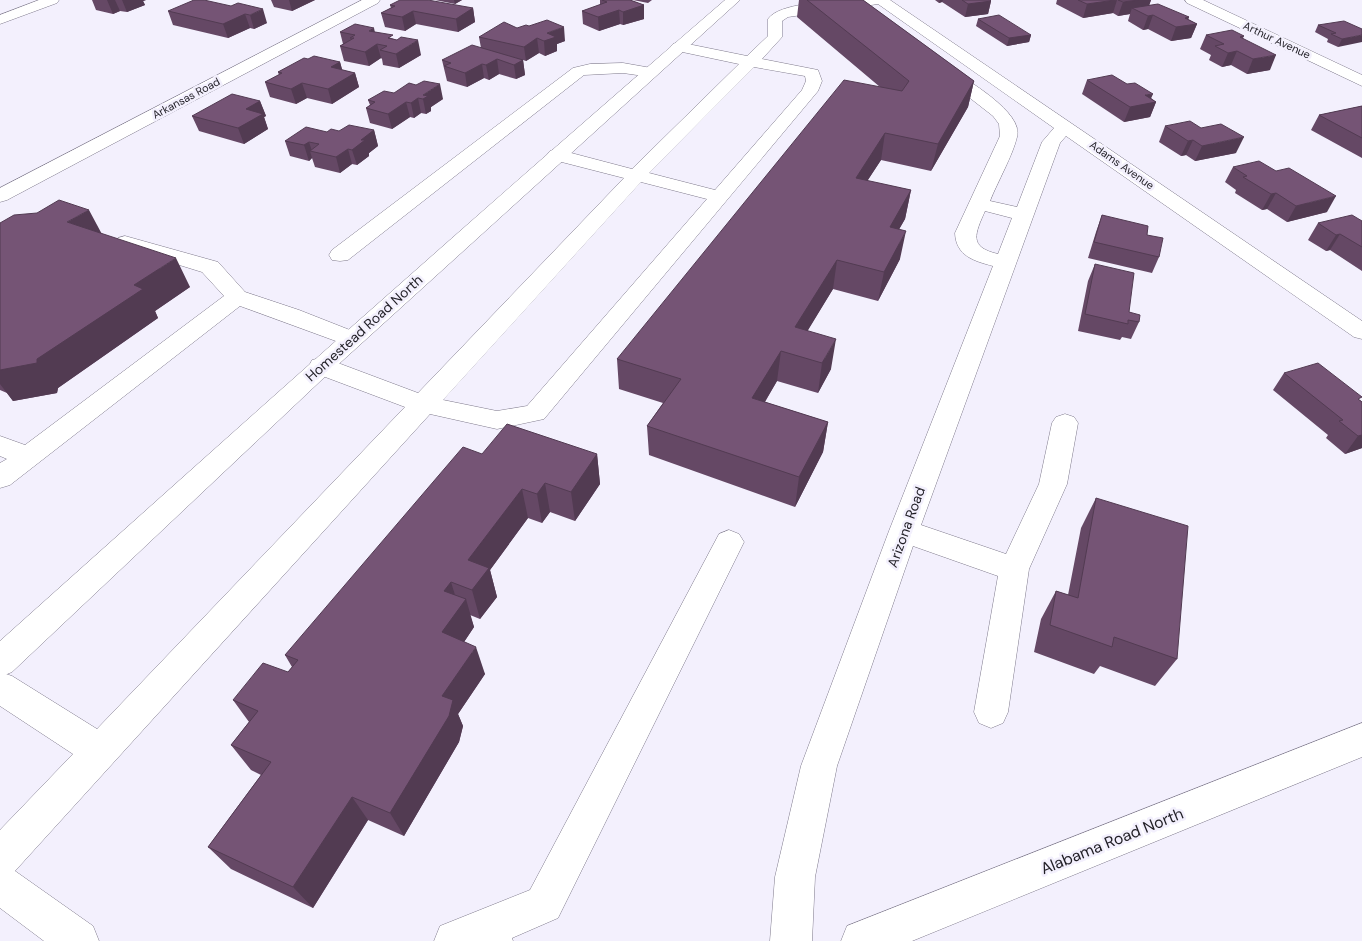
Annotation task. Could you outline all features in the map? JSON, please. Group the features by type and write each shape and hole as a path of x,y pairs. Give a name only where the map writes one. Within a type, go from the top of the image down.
{"street":[{"path":"0,20 52,0"},
{"name":"Arkansas Road","path":"0,196 373,0"},
{"name":"Homestead Road North","path":"0,662 321,366 556,155 734,0"},
{"name":"Arthur Avenue","path":"1192,0 1362,80"},
{"path":"0,858 637,175 775,36 775,19 783,14 870,5"},
{"name":"Adams Avenue","path":"870,5 957,52 1362,332"},
{"path":"321,366 423,404 497,420 535,414 810,91 814,81 812,73 678,47"},
{"path":"957,52 934,60 999,112 1008,123 1009,136 965,233 967,247 978,255 1005,262"},
{"path":"340,256 579,71 623,68 651,72"},
{"name":"Arizona Road","path":"791,941 795,876 819,766 904,531 1023,214 1051,142 1065,126"},
{"path":"556,155 720,197"},
{"path":"978,204 1023,214"},
{"path":"105,244 122,257 157,252 210,267 237,297 291,315 352,340"},
{"path":"0,478 237,297"},
{"path":"990,712 1014,569 1053,484 1065,423"},
{"path":"0,446 28,456"},
{"path":"904,531 1014,569"},
{"path":"479,936 544,904 729,542"},
{"path":"0,687 100,751"},
{"name":"Alabama Road North","path":"862,941 1362,740"},
{"path":"0,884 78,941"}],"building":[{"path":"194,0 204,0 231,6 238,3 263,9 250,15 245,14 223,24 168,11"},
{"path":"400,0 428,0 473,8 456,19 413,11 402,17 381,13 395,6 390,5"},
{"path":"602,0 630,0 644,5 598,17 582,11 607,2"},
{"path":"807,0 863,0 974,81 938,144 885,133 856,178 911,190 890,227 906,231 884,272 837,260 795,327 836,339 822,363 781,351 752,398 828,422 799,477 647,426 681,379 617,359 844,80 902,91 909,81"},
{"path":"962,0 990,0 991,1 968,4"},
{"path":"1078,0 1115,0 1087,4"},
{"path":"1118,0 1139,0 1123,2"},
{"path":"1158,4 1189,17 1185,18 1197,24 1176,27 1153,15 1148,16 1132,8"},
{"path":"999,15 1031,35 1009,38 978,19"},
{"path":"547,20 564,27 547,33 556,37 544,41 537,38 524,47 479,37 504,22 517,28"},
{"path":"1344,21 1362,29 1362,35 1342,39 1331,34 1336,33 1318,25"},
{"path":"355,24 374,28 369,31 393,35 388,38 397,40 401,37 418,40 396,54 380,50 387,46 377,44 365,52 340,46 354,38 350,38 355,35 340,32"},
{"path":"1232,30 1244,36 1240,37 1276,55 1253,59 1237,51 1228,53 1215,46 1224,44 1206,35"},
{"path":"472,45 523,60 514,65 497,59 465,73 444,66 451,63 442,60"},
{"path":"314,56 340,62 331,67 355,73 328,89 302,83 291,89 265,82 282,73 278,72 304,58 308,59"},
{"path":"1112,75 1127,84 1135,83 1153,94 1145,95 1156,102 1130,107 1087,80"},
{"path":"424,81 440,84 423,95 428,96 423,99 418,98 411,103 406,102 388,114 366,108 375,102 368,100 384,91 394,93 409,83 416,85"},
{"path":"232,94 260,101 246,109 263,114 238,128 192,116"},
{"path":"1362,106 1362,138 1319,115"},
{"path":"1190,121 1201,128 1221,124 1244,137 1202,146 1193,140 1188,141 1165,126"},
{"path":"349,125 374,130 352,150 348,149 336,157 310,151 319,144 309,142 304,145 285,141 306,127 327,132 331,129 339,131"},
{"path":"1259,161 1276,171 1289,168 1336,196 1296,206 1276,193 1271,194 1243,177 1247,176 1233,167"},
{"path":"59,200 89,210 67,222 176,258 134,285 143,289 37,359 37,363 0,370 0,223 14,215 37,213"},
{"path":"1102,215 1148,226 1147,235 1163,238 1159,257 1094,242"},
{"path":"1352,215 1362,221 1362,247 1340,234 1336,235 1318,223"},
{"path":"1095,264 1134,273 1129,312 1140,315 1139,322 1128,320 1128,324 1085,314"},
{"path":"1318,363 1362,397 1358,399 1362,402 1362,435 1358,436 1339,421 1343,420 1284,373"},
{"path":"507,424 597,454 571,492 545,483 537,494 522,489 468,560 489,568 472,590 451,582 444,591 466,599 442,632 476,647 442,696 453,700 449,716 390,813 352,797 293,887 208,847 271,762 231,745 258,711 233,700 263,663 288,672 298,660 285,655 463,447 482,454"},
{"path":"1096,498 1188,526 1177,659 1114,637 1112,647 1050,625 1056,591 1078,598"}]}
